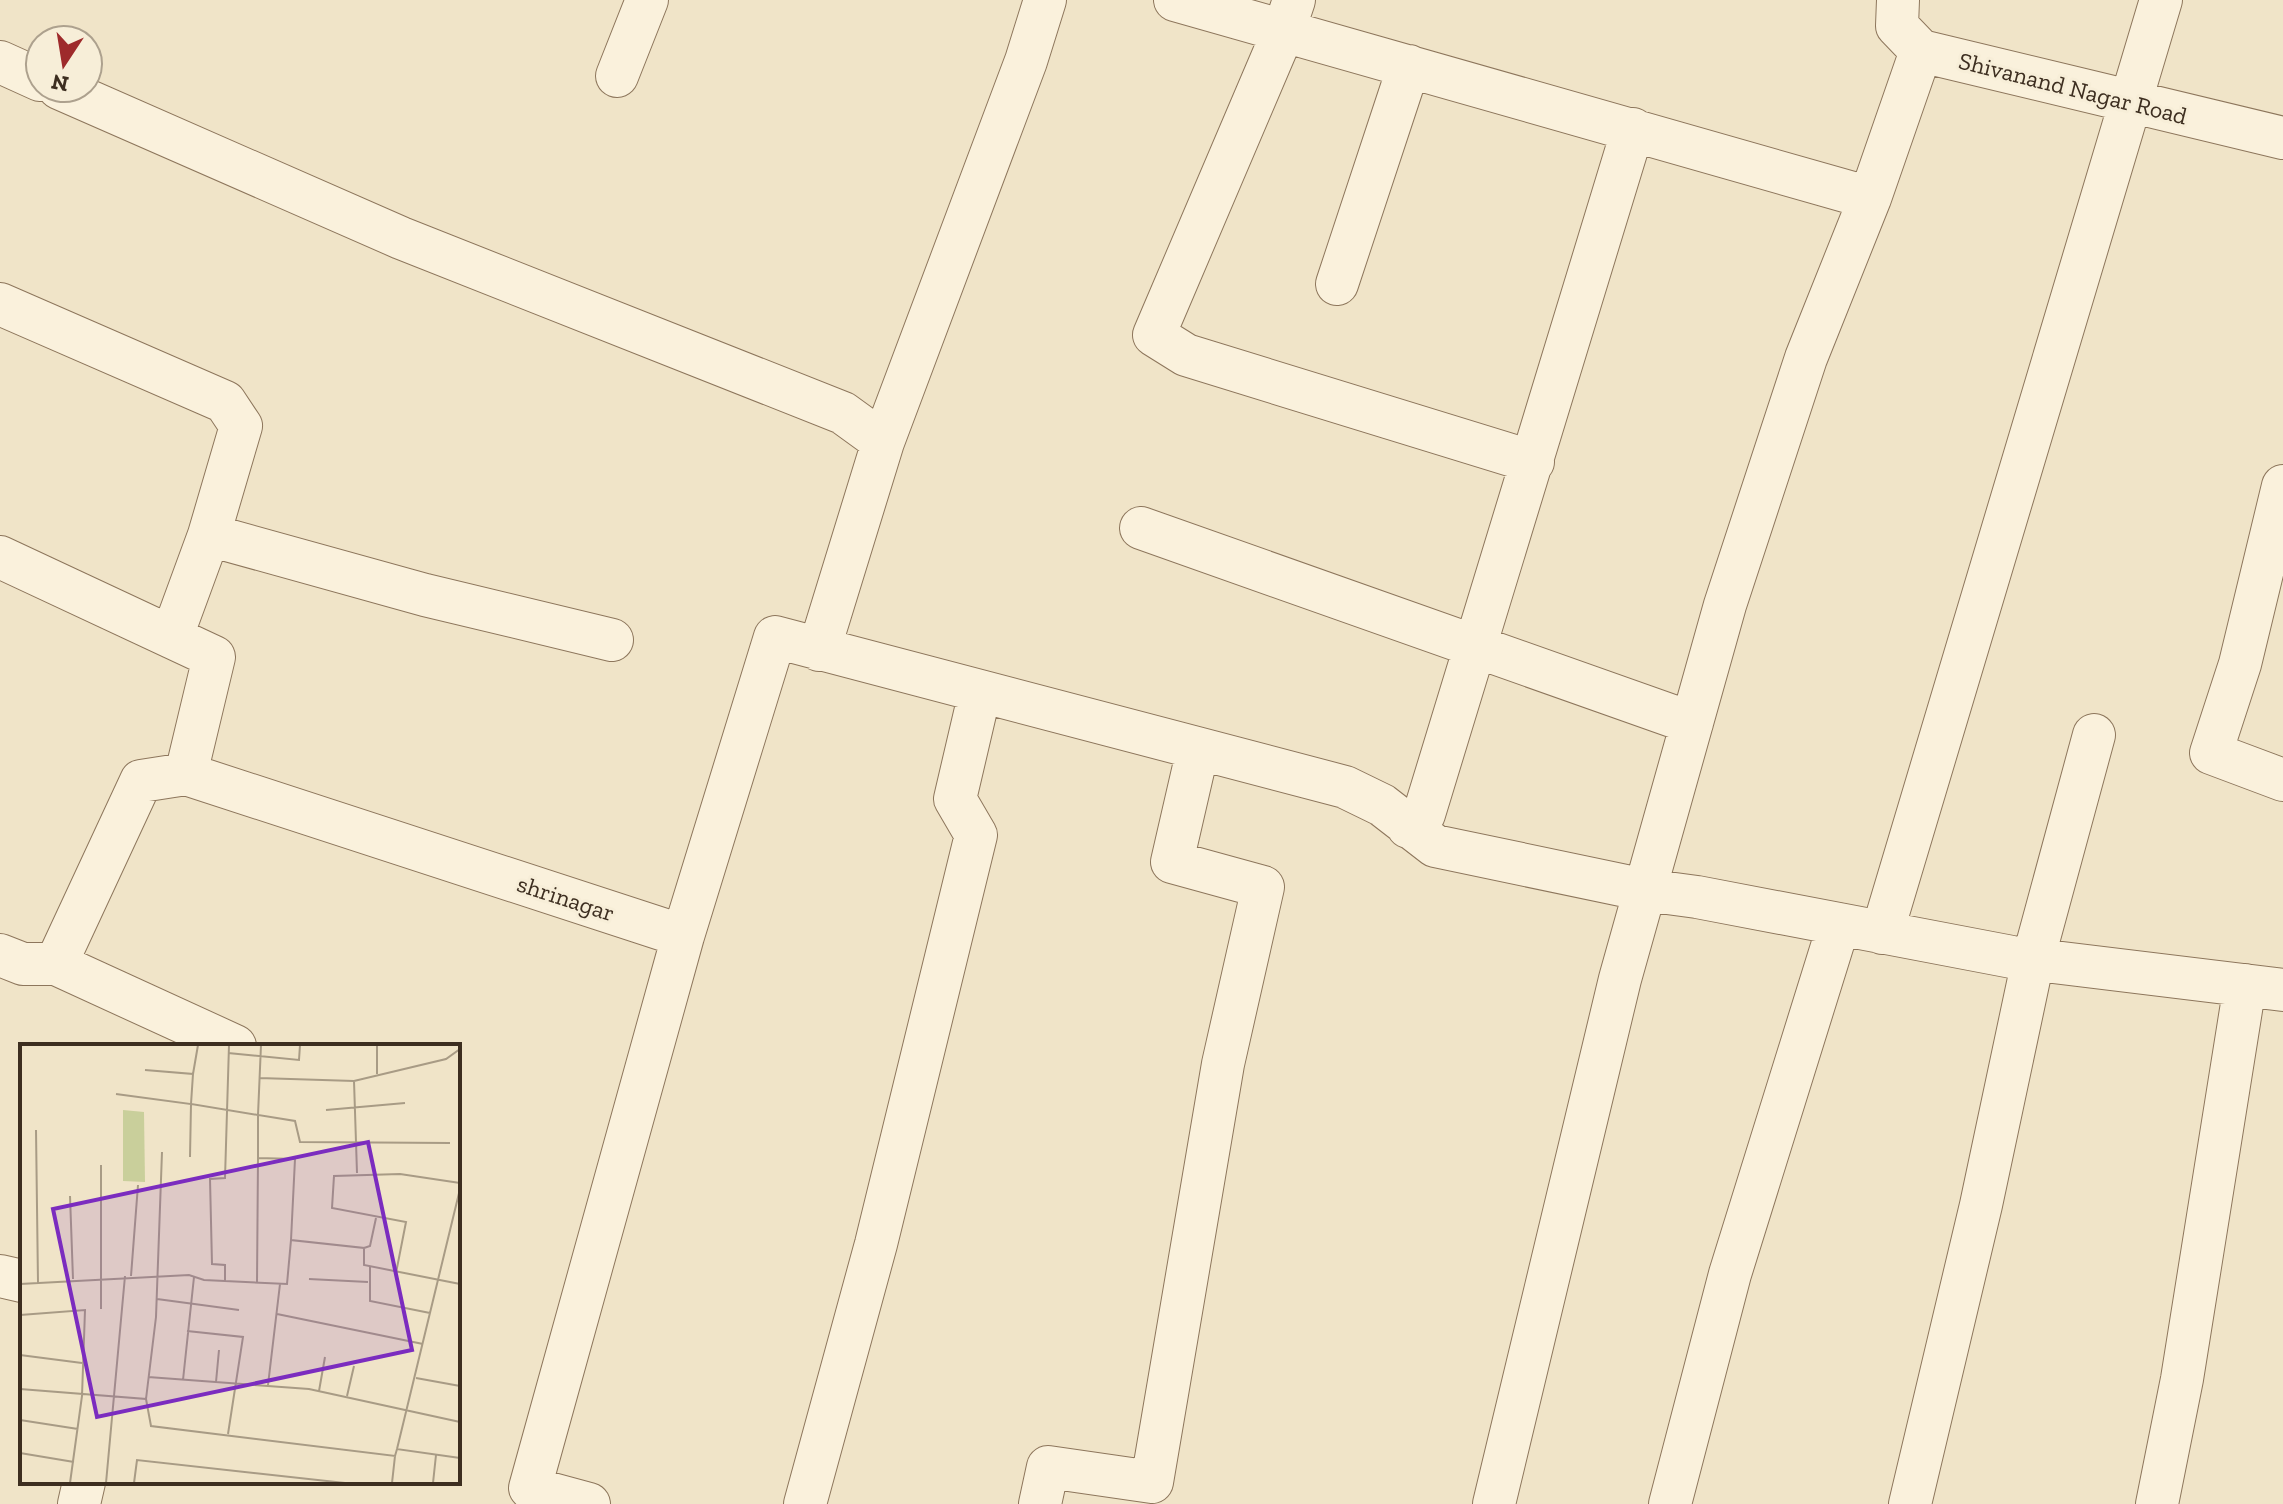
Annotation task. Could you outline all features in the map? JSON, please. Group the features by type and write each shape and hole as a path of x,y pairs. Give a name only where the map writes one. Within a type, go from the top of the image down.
{"street":[{"path":"617,76 647,0"},
{"path":"819,650 883,442 1026,61 1045,0"},
{"path":"1175,0 1289,15 1409,66 1870,198"},
{"path":"1494,1504 1620,979 1725,605 1806,358 1870,198 1921,51 1897,26 1898,0"},
{"path":"1882,933 2161,0"},
{"path":"1289,15 1154,335 1186,355 1533,462"},
{"name":"Shivanand Nagar Road","path":"1921,51 2283,138"},
{"path":"0,62 24,73"},
{"path":"1337,284 1409,66"},
{"path":"95,104 401,238 843,413 883,442"},
{"path":"1408,827 1424,814 1633,129"},
{"path":"0,304 225,402 241,426 209,535 172,636"},
{"path":"2283,486 2240,664 2211,753 2283,780"},
{"path":"1141,528 1692,723"},
{"path":"209,535 425,595 612,640"},
{"path":"0,557 214,657 186,774 141,781 56,964"},
{"path":"589,1504 530,1488 683,936 775,637 1345,787 1382,805 1435,846 1645,890 2033,960 2264,988 2157,1504"},
{"path":"805,1504 876,1244 976,835 955,799 980,692"},
{"path":"1910,1504 1981,1205 2033,960 2094,735"},
{"path":"1040,1504 1048,1467 1152,1482 1223,1064 1263,887 1172,862 1198,749"},
{"name":"shrinagar","path":"186,774 683,936"},
{"path":"1670,1504 1730,1274 1839,924"},
{"path":"0,955 23,964 56,964 231,1044"},
{"path":"0,1276 20,1281"},
{"path":"79,1504 84,1484"}]}
